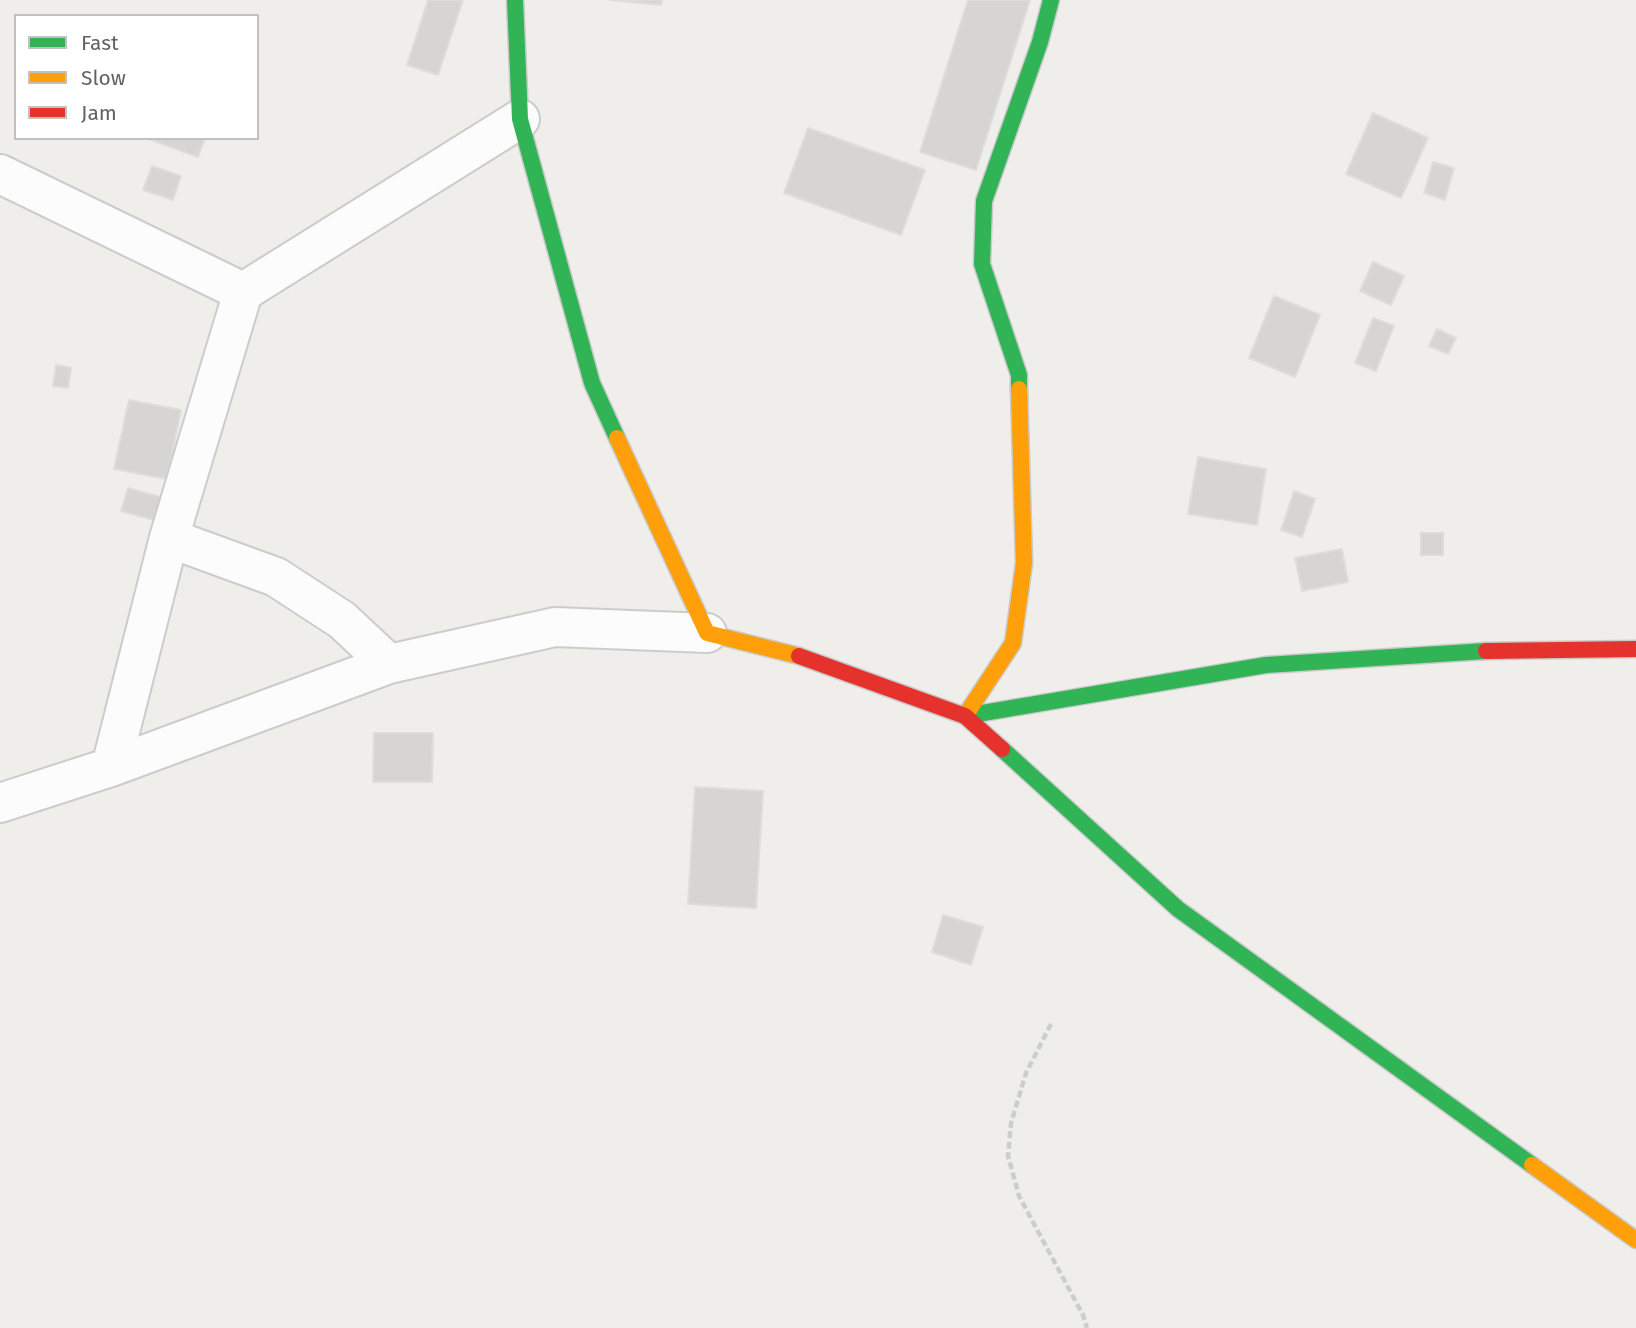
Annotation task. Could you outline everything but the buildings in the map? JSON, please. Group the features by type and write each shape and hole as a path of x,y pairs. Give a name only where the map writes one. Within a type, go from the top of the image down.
{"street":[{"path":"515,0 520,119 592,383 707,633"},
{"path":"965,716 1013,643 1024,563 1019,375 982,264 984,201 1040,42 1051,0"},
{"path":"111,767 169,538 243,292 520,119"},
{"path":"0,174 243,292"},
{"path":"169,538 276,577 342,620 389,664"},
{"path":"0,803 111,767 389,664 555,627 707,633 789,652 965,716 1178,909 1636,1240"},
{"path":"965,716 1266,665 1519,649 1636,649"}],"path":[{"path":"1051,1024 1026,1073 1011,1123 1008,1156 1019,1196 1083,1315 1087,1328"}],"traffic: fast":[{"path":"515,0 520,119 592,383 617,438"},
{"path":"1019,389 1019,375 982,264 984,201 1040,42 1051,0"},
{"path":"965,716 1266,665 1486,651"},
{"path":"1002,749 1178,909 1532,1165"}],"traffic: slow":[{"path":"965,716 1013,643 1024,563 1019,389"},
{"path":"617,438 707,633 799,656"},
{"path":"1532,1165 1636,1240"}],"traffic: jam":[{"path":"1486,651 1636,649"},
{"path":"799,656 965,716 1002,749"}]}
